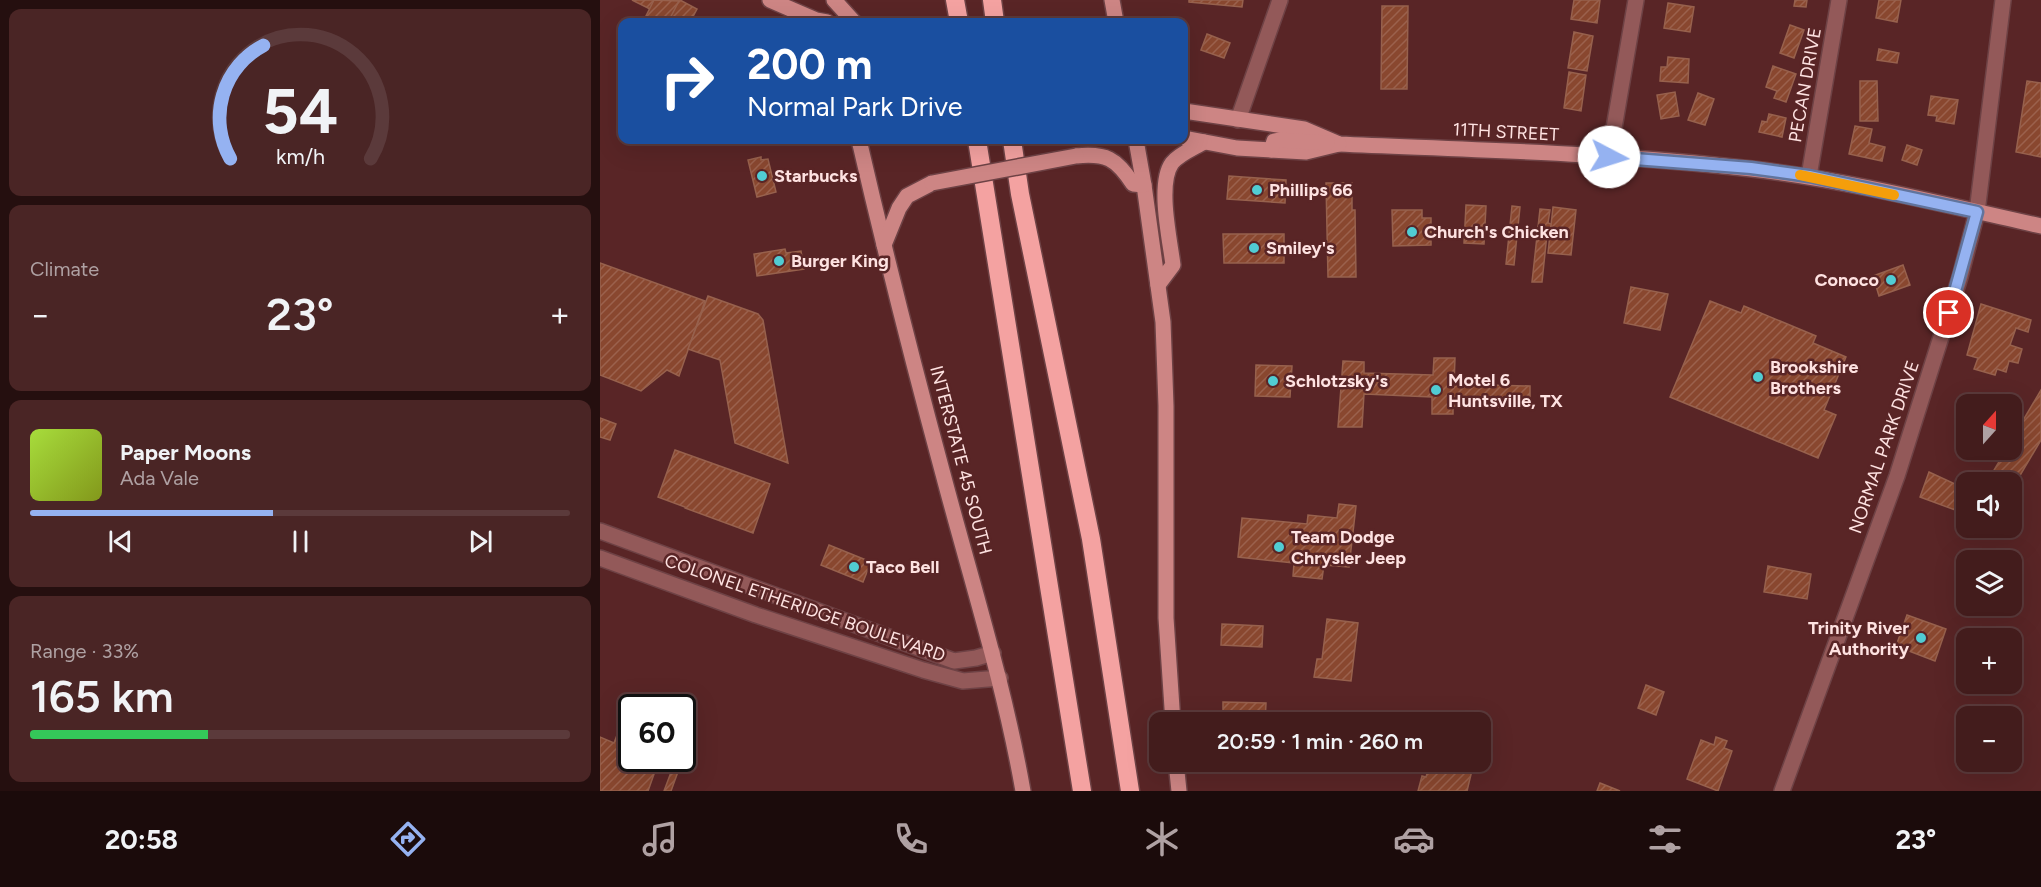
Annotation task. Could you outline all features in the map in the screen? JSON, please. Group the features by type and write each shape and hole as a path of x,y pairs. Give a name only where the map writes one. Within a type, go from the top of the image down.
{"highway":[{"path":"955,0 957,18"},
{"path":"992,0 994,18"},
{"path":"978,144 1082,791"},
{"path":"1013,144 1020,194 1097,579 1130,791"},
{"path":"1097,579 1116,654 1142,791"}],"main road":[{"path":"770,0 811,18"},
{"path":"832,0 850,18"},
{"path":"832,0 834,18"},
{"path":"1112,0 1115,18"},
{"name":"11TH STREET","path":"1188,112 1304,129 1339,144 1609,157 1751,168 1809,176 2041,226"},
{"path":"1188,139 1237,148 1306,152 1339,144"},
{"path":"1271,150 1275,141 1284,139 1339,144"},
{"path":"1158,285 1173,265 1165,185 1170,166 1174,160 1203,142"},
{"name":"INTERSTATE 45 SOUTH","path":"860,144 943,475 1000,678 1023,791"},
{"path":"1137,144 1163,321 1166,406 1166,618 1172,712"},
{"path":"884,245 899,208 907,196 932,183 1095,154 1109,159 1122,168 1133,184 1144,185"},
{"path":"1177,772 1179,791"}],"street":[{"path":"1238,120 1280,0"},
{"path":"1609,157 1636,0"},
{"name":"PECAN DRIVE","path":"1809,176 1839,0"},
{"name":"NORMAL PARK DRIVE","path":"1782,791 1897,476 1960,277 1977,212 2003,0"},
{"name":"COLONEL ETHERIDGE BOULEVARD","path":"600,531 954,661 993,653"},
{"name":"COLONEL ETHERIDGE BOULEVARD","path":"600,558 756,615 923,670 963,681 1000,678"},
{"path":"756,615 765,591"}],"building":[{"path":"632,0 680,0 697,9 692,18 668,18"},
{"path":"654,0 679,1 670,18 645,18"},
{"path":"1189,0 1243,0 1242,7 1189,2"},
{"path":"1574,0 1600,0 1597,23 1571,19"},
{"path":"1795,0 1807,0 1806,7 1794,6"},
{"path":"1879,0 1901,0 1897,22 1876,18"},
{"path":"1668,3 1694,7 1690,32 1664,28"},
{"path":"1382,6 1408,6 1407,89 1381,89"},
{"path":"1790,25 1804,30 1794,58 1780,53"},
{"path":"1574,32 1593,36 1587,71 1568,68"},
{"path":"1207,34 1230,43 1224,58 1201,50"},
{"path":"1879,49 1899,53 1897,63 1877,60"},
{"path":"1668,57 1689,59 1688,83 1660,81 1661,67 1667,67"},
{"path":"1773,66 1796,74 1786,102 1774,98 1777,91 1766,87"},
{"path":"1569,72 1586,75 1581,111 1564,108"},
{"path":"1860,81 1877,81 1878,121 1860,121"},
{"path":"2027,81 2041,83 2041,157 2016,152"},
{"path":"1675,92 1679,116 1661,119 1657,95"},
{"path":"1698,93 1714,99 1705,125 1688,120"},
{"path":"1931,96 1958,100 1954,124 1936,121 1937,116 1928,115"},
{"path":"1769,114 1786,118 1782,137 1759,132 1762,121 1767,122"},
{"path":"1855,126 1872,129 1869,143 1885,147 1882,161 1849,154"},
{"path":"1907,145 1922,150 1917,165 1902,160"},
{"name":"Starbucks","path":"761,157 761,160 768,159 776,192 757,197 748,160"},
{"name":"Phillips 66","path":"1229,176 1286,180 1285,203 1227,199"},
{"path":"1326,183 1352,183 1352,210 1355,210 1356,277 1328,277"},
{"path":"1466,205 1486,206 1484,244 1464,243"},
{"path":"1512,206 1520,207 1514,265 1506,264"},
{"path":"1553,207 1576,210 1571,255 1548,253"},
{"path":"1540,209 1550,210 1548,223 1551,224 1550,234 1547,234 1542,282 1532,282"},
{"name":"Church's Chicken","path":"1392,210 1422,210 1422,218 1431,218 1431,245 1393,246"},
{"name":"Smiley's","path":"1223,234 1284,234 1284,263 1224,263"},
{"name":"Burger King","path":"785,249 786,253 801,251 804,269 757,276 754,254"},
{"path":"600,263 705,301 679,376 667,370 641,391 600,375"},
{"name":"Conoco","path":"1903,265 1910,285 1879,296 1873,276"},
{"path":"1631,287 1668,294 1660,330 1624,323"},
{"path":"708,296 758,314 763,320 788,463 735,443 720,360 688,349"},
{"name":"Brookshire Brothers","path":"1710,301 1741,313 1744,306 1816,336 1813,343 1846,357 1824,410 1836,415 1818,458 1670,397"},
{"path":"1981,304 2031,320 2028,332 2016,328 2010,345 2022,349 2018,363 2009,361 2006,372 1997,369 1995,375 1974,369 1978,358 1967,355"},
{"name":"Motel 6 Huntsville, TX","path":"1434,358 1455,358 1454,384 1530,386 1530,408 1453,406 1453,414 1432,414 1432,397 1364,394 1362,427 1338,427 1343,361 1364,362 1364,373 1433,375"},
{"name":"Schlotzsky's","path":"1256,365 1292,366 1290,397 1255,396"},
{"path":"2041,390 2041,440 2022,472 1993,472 2000,460 2022,460 2022,422"},
{"path":"600,418 616,424 610,440 600,437"},
{"path":"675,450 770,484 753,533 658,497"},
{"path":"1929,472 1956,485 1956,510 1920,497"},
{"path":"1339,504 1356,506 1349,567 1324,565 1322,579 1293,576 1294,563 1238,557 1242,518 1307,524 1308,515 1337,518"},
{"path":"829,545 871,562 863,582 821,565"},
{"path":"1768,566 1811,574 1807,599 1764,592"},
{"name":"Trinity River Authority","path":"1907,615 1946,629 1935,661 1896,646"},
{"path":"1327,619 1358,623 1351,681 1314,677 1317,659 1322,659"},
{"path":"1222,624 1263,626 1262,647 1221,645"},
{"path":"1646,685 1664,692 1656,715 1638,708"},
{"path":"1223,702 1266,703 1266,712 1223,712"},
{"path":"618,732 618,772 655,772 648,791 600,791 600,737 614,743"},
{"path":"1716,737 1727,741 1724,748 1732,751 1718,791 1687,779 1701,740 1714,745"},
{"path":"671,772 678,772 671,791 664,791"},
{"path":"1427,772 1472,772 1467,791 1418,791 1422,776 1426,777"},
{"path":"1600,783 1620,791 1597,791"}],"slow traffic":[{"path":"1800,175 1894,195"}],"place":[{"name":"Starbucks","path":"762,176"},
{"name":"Phillips 66","path":"1257,190"},
{"name":"Church's Chicken","path":"1412,232"},
{"name":"Smiley's","path":"1254,248"},
{"name":"Burger King","path":"779,261"},
{"name":"Conoco","path":"1891,280"},
{"name":"Brookshire Brothers","path":"1758,377"},
{"name":"Schlotzsky's","path":"1273,381"},
{"name":"Motel 6 Huntsville, TX","path":"1436,390"},
{"name":"Team Dodge Chrysler Jeep","path":"1279,547"},
{"name":"Taco Bell","path":"854,567"},
{"name":"Trinity River Authority","path":"1921,638"}],"route":[{"path":"1609,157 1751,168 1809,176 1977,212 1949,313"}]}
